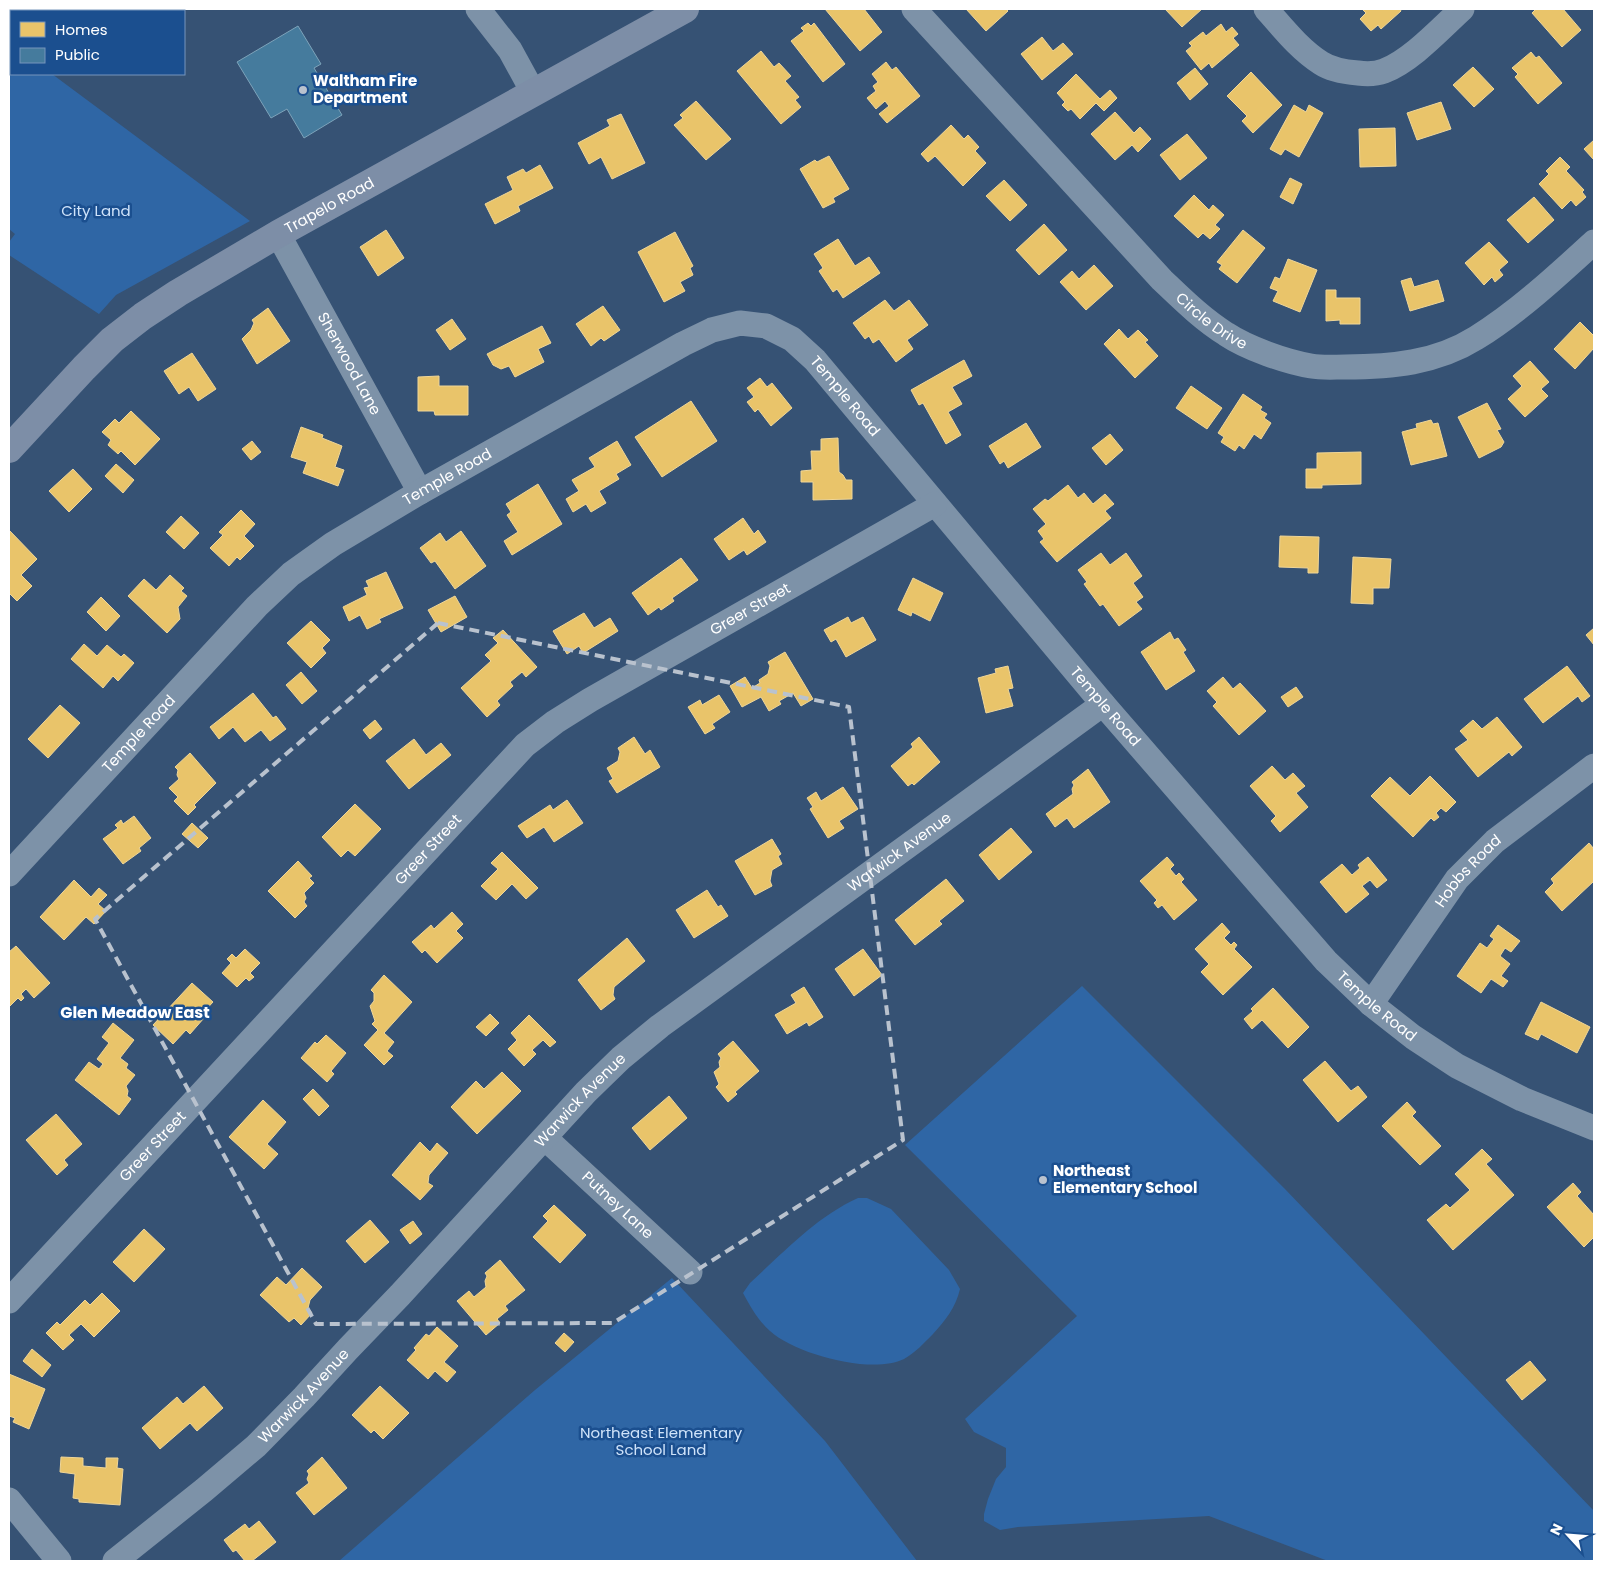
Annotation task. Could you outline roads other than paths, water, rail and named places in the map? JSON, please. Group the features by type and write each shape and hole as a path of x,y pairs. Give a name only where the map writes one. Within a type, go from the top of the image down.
{"main road":[{"name":"Trapelo Road","path":"9,449 112,340 143,316 178,293 278,234 685,9"}],"street":[{"path":"478,9 510,50 533,92"},
{"name":"Circle Drive","path":"914,9 1162,280 1191,308 1227,334 1265,354 1310,366 1363,367 1402,365 1440,355 1475,338 1511,313 1594,242"},
{"path":"1266,9 1294,41 1322,64 1347,72 1368,74 1384,71 1400,63 1415,52 1462,9"},
{"name":"Sherwood Lane","path":"278,234 420,492"},
{"name":"Temple Road","path":"9,874 257,606 284,580 333,544 420,492 682,344 712,330 740,323 766,326 792,339 815,360 1102,704 1326,961 1370,1004 1413,1037 1457,1066 1522,1100 1594,1128"},
{"name":"Greer Street","path":"9,1301 525,746 555,722 590,700 935,504"},
{"name":"Warwick Avenue","path":"115,1561 256,1446 304,1397 586,1092 621,1058 660,1026 1102,704"},
{"name":"Hobbs Road","path":"1370,1004 1457,879 1495,841 1594,766"},
{"name":"Putney Lane","path":"545,1138 690,1272"},
{"path":"9,1500 59,1561"}],"place":[{"name":"Waltham Fire Department","path":"303,90"},
{"name":"Northeast Elementary School","path":"1043,1180"}],"district":[{"name":"Glen Meadow East","path":"135,1012"}],"park label":[{"name":"City Land","path":"96,211"},
{"name":"Northeast Elementary School Land","path":"661,1442"}]}
